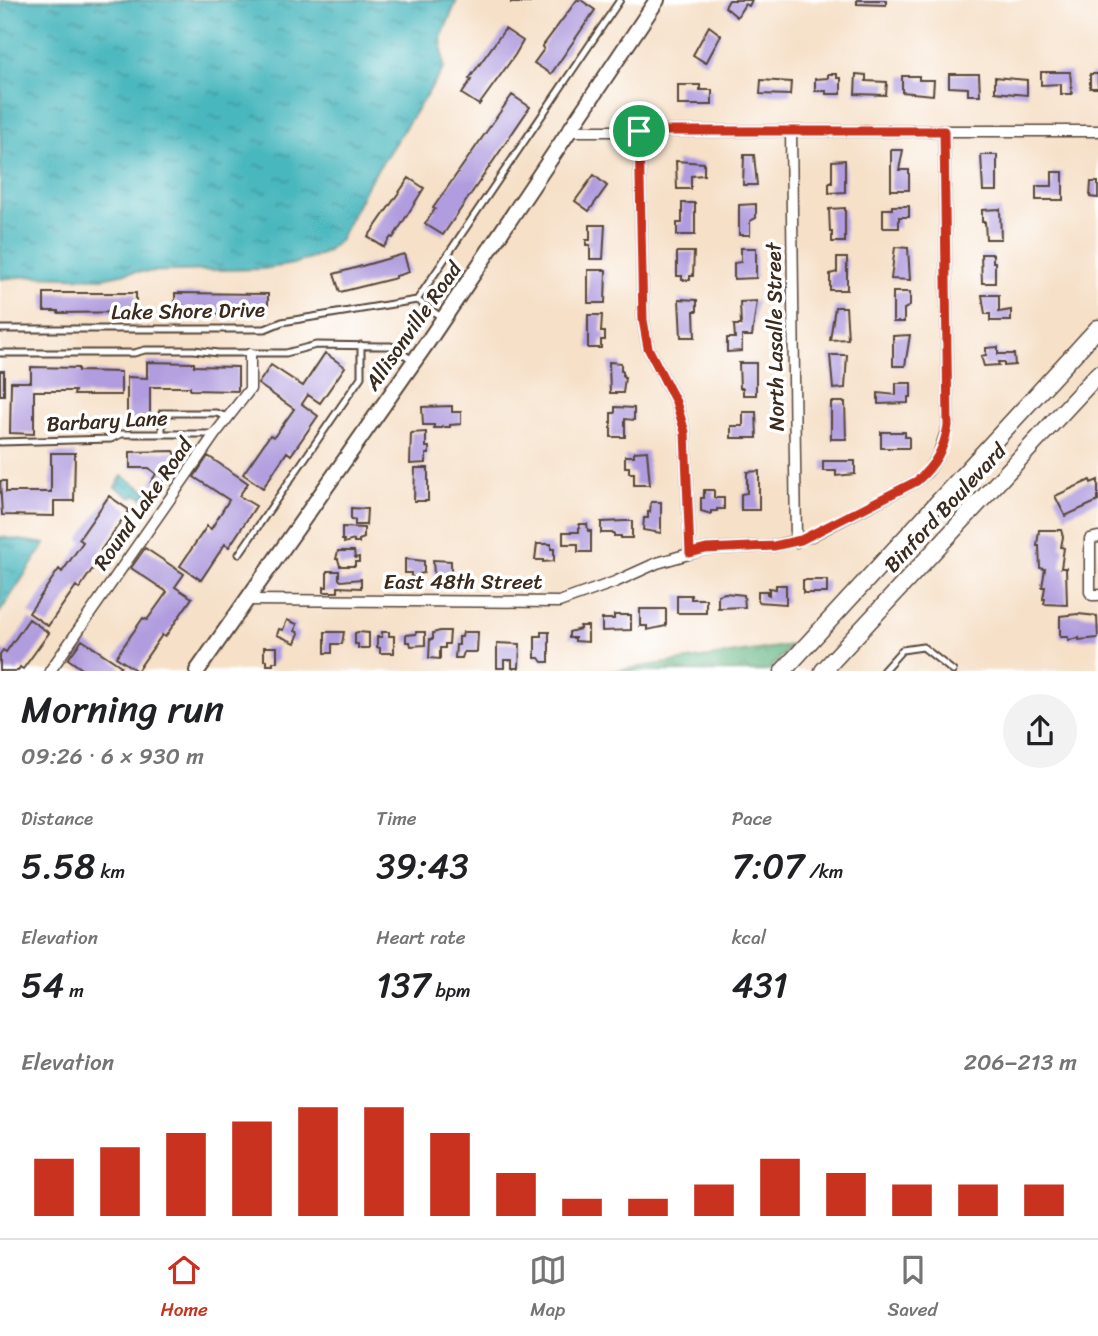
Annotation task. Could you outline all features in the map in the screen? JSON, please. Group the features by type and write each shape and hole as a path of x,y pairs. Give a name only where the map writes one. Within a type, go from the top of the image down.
{"main road":[{"name":"Allisonville Road","path":"197,671 415,361 654,1"},
{"name":"Binford Boulevard","path":"783,671 1098,328"},
{"name":"Binford Boulevard","path":"823,671 1098,374"}],"street":[{"path":"569,131 1098,131"},
{"path":"639,131 643,320 648,348 676,402 685,432 690,553"},
{"name":"North Lasalle Street","path":"791,131 796,542"},
{"name":"East 48th Street","path":"246,600 559,601 615,582 657,563 706,549 774,546 796,542 910,485 927,472 938,456 948,421 944,131"},
{"name":"Round Lake Road","path":"50,671 215,433 250,389 250,354"},
{"path":"1098,537 1090,539 1090,593 1092,596 1098,596"}],"lane":[{"path":"444,318 416,300 620,0"},
{"name":"Lake Shore Drive","path":"0,329 265,329 282,322 416,300"},
{"path":"0,353 194,350 250,354 292,353 316,345 361,345 391,346 415,361"},
{"path":"239,554 361,377 361,345"},
{"path":"162,433 162,413 216,413 228,418"},
{"name":"Barbary Lane","path":"0,442 111,439 121,434 215,433"},
{"path":"883,671 902,650 923,647 953,671"}],"green space":[{"path":"792,645 768,671 612,671"}],"water":[{"path":"1,0 457,0 441,38 444,68 366,187 340,240 325,253 293,264 263,269 131,272 102,278 30,276 0,279"},
{"path":"122,476 148,492 144,499 136,494 132,498 115,487"},
{"path":"0,537 45,544 0,612"}],"building":[{"path":"511,0 530,0 530,3 511,3"},
{"path":"577,0 595,10 551,74 534,63 544,49 542,47"},
{"path":"729,0 752,0 749,6 745,4 737,17 725,7"},
{"path":"857,0 886,0 886,5 857,4"},
{"path":"709,26 721,35 706,63 693,55"},
{"path":"505,29 523,41 479,105 462,94 471,80 469,79"},
{"path":"1041,72 1070,72 1072,94 1061,94 1061,84 1041,85"},
{"path":"828,74 837,74 837,78 841,78 841,94 815,91 815,79 828,78"},
{"path":"856,74 866,75 866,81 887,82 886,95 855,94"},
{"path":"949,74 979,74 980,95 968,95 968,88 949,87"},
{"path":"1090,74 1098,74 1098,88 1090,88"},
{"path":"902,76 919,76 919,80 934,80 933,95 902,92"},
{"path":"995,77 1027,80 1027,95 995,92"},
{"path":"761,80 791,82 790,95 760,94"},
{"path":"678,85 700,85 700,90 712,90 712,105 678,105"},
{"path":"512,95 530,107 443,235 425,224 435,209 433,208"},
{"path":"891,150 903,150 899,170 909,170 909,190 891,190"},
{"path":"744,155 754,155 757,185 743,185"},
{"path":"981,155 997,155 997,191 983,191"},
{"path":"845,160 845,192 829,193 832,161"},
{"path":"676,161 704,163 704,175 691,176 691,189 677,189"},
{"path":"1052,172 1063,172 1063,200 1036,200 1036,186 1052,186"},
{"path":"594,175 607,186 589,211 575,201"},
{"path":"409,178 424,188 393,238 391,237 384,247 368,237"},
{"path":"1091,182 1098,182 1098,198 1090,197"},
{"path":"682,203 695,203 695,235 677,235 677,223 682,223"},
{"path":"756,204 756,218 750,221 750,235 739,235 739,205"},
{"path":"892,206 909,206 909,217 899,217 899,228 883,228 883,209 892,209"},
{"path":"845,208 845,242 832,242 829,209"},
{"path":"1000,209 1001,239 986,239 982,210"},
{"path":"590,225 605,225 603,259 590,259 590,245 586,245 586,240 590,240"},
{"path":"895,247 908,248 910,280 891,279"},
{"path":"741,248 756,248 756,278 734,279 734,263 741,262"},
{"path":"677,252 694,252 693,276 690,276 690,280 682,280 682,276 677,276"},
{"path":"404,254 409,272 396,278 340,292 334,274"},
{"path":"981,254 993,254 995,283 982,283"},
{"path":"837,258 847,258 847,290 830,290 830,274 837,272"},
{"path":"588,270 606,270 605,303 588,303"},
{"path":"893,292 910,292 910,306 904,309 904,322 893,322"},
{"path":"44,293 136,293 136,312 44,311"},
{"path":"175,293 268,294 268,313 175,312"},
{"path":"982,295 999,295 999,312 1011,310 1011,321 990,321 990,314 985,314"},
{"path":"679,299 697,300 697,311 694,311 695,337 681,337"},
{"path":"757,301 752,336 742,336 742,351 727,352 727,338 735,338 734,325 741,325 740,302"},
{"path":"835,307 846,307 848,339 830,340"},
{"path":"588,315 602,315 601,332 605,332 605,340 601,340 601,348 588,348"},
{"path":"910,335 905,366 893,366 893,336"},
{"path":"998,347 998,354 1014,354 1015,365 1004,366 1004,362 998,362 999,365 984,366 981,356 986,355 986,348"},
{"path":"325,353 345,367 320,403 308,395 302,404 318,416 291,455 287,452 263,488 243,474 270,435 274,437 294,409 258,384 271,365 303,386"},
{"path":"830,355 847,355 845,388 833,389"},
{"path":"147,362 238,367 238,391 150,387 150,424 127,424 127,377 147,378"},
{"path":"609,362 621,363 621,371 625,377 623,393 610,393"},
{"path":"739,363 756,363 756,395 743,395 743,388 740,388"},
{"path":"31,367 121,372 121,395 74,395 75,391 34,391 34,434 10,433 11,382 31,382"},
{"path":"0,371 4,371 4,395 0,395"},
{"path":"896,383 911,383 908,403 878,404 878,393 896,395"},
{"path":"831,402 845,402 846,439 831,439"},
{"path":"452,406 452,412 461,412 461,424 450,427 442,425 442,428 423,425 422,407"},
{"path":"615,407 634,408 634,420 625,419 625,437 611,437 611,413 615,413"},
{"path":"743,412 756,412 757,438 731,438 731,426 743,426"},
{"path":"426,432 429,454 426,454 426,463 410,464 411,433"},
{"path":"881,432 905,432 905,437 909,437 909,448 881,448"},
{"path":"174,451 179,461 158,487 151,482 156,474 149,468 130,468 130,452"},
{"path":"647,451 650,485 634,485 634,473 629,473 629,467 625,467 625,456"},
{"path":"51,453 75,453 74,501 54,501 54,516 2,515 0,481 6,481 6,492 51,492"},
{"path":"208,456 248,483 239,496 256,506 229,547 225,544 201,580 180,566 207,526 211,529 229,500 194,477"},
{"path":"823,461 855,461 855,474 836,476 836,471 823,471"},
{"path":"415,468 428,468 428,501 414,501"},
{"path":"759,471 759,510 741,510 741,494 747,493 747,472"},
{"path":"1090,480 1091,483 1098,480 1098,501 1065,516 1055,496"},
{"path":"704,490 714,490 714,498 724,498 724,509 711,511 711,514 701,511"},
{"path":"109,496 129,510 101,550 104,552 79,589 76,586 48,626 29,613 59,569 62,572 83,542 79,539"},
{"path":"651,502 661,502 661,533 643,530 644,518 648,518"},
{"path":"351,508 367,509 366,525 355,525 355,520 351,520"},
{"path":"632,521 632,538 601,533 601,522"},
{"path":"579,524 587,524 588,531 591,531 591,552 578,552 578,544 563,544 563,532 579,532"},
{"path":"342,527 364,528 364,538 359,540 359,543 354,543 354,540 344,543"},
{"path":"1039,530 1061,530 1061,547 1064,548 1061,568 1066,568 1067,605 1044,604 1045,587 1042,587 1045,569 1040,568 1037,546"},
{"path":"537,544 551,544 554,561 535,560"},
{"path":"145,548 184,574 175,587 192,598 137,671 116,657 143,618 147,620 167,592 131,568"},
{"path":"338,551 354,551 359,562 355,562 355,566 340,566 336,559"},
{"path":"405,559 424,561 424,573 419,574 419,577 411,577 411,573 405,573"},
{"path":"433,560 451,561 451,575 434,575"},
{"path":"327,571 339,571 341,581 361,579 361,588 338,587 338,592 324,592 324,587 327,587"},
{"path":"803,580 827,580 827,593 803,593"},
{"path":"776,585 786,585 786,604 758,602 758,591 767,591 769,595 769,588 776,589"},
{"path":"677,595 706,599 706,613 677,613"},
{"path":"718,595 744,595 745,607 718,608"},
{"path":"640,609 666,609 666,626 647,630 647,626 640,626"},
{"path":"614,615 631,615 631,630 602,631 602,619 614,619"},
{"path":"1060,616 1097,616 1098,638 1068,640 1068,637 1060,637"},
{"path":"29,619 49,633 23,669 20,667 18,671 0,671 0,654 3,650 6,652"},
{"path":"287,620 297,624 295,631 299,633 295,643 277,635 279,629 283,630"},
{"path":"580,626 588,626 588,642 569,638 569,632 580,629"},
{"path":"450,631 449,644 440,648 440,659 429,658 430,639 433,639 433,633"},
{"path":"325,632 344,632 342,644 332,644 332,653 325,653"},
{"path":"382,632 389,632 389,636 394,636 394,653 380,653 377,637 382,637"},
{"path":"425,632 425,645 411,646 410,642 406,642 406,635"},
{"path":"463,632 478,632 477,652 464,652 462,658 455,658 456,645 459,645 459,637 462,637"},
{"path":"541,632 549,632 549,662 535,658 535,636 541,636"},
{"path":"355,633 369,633 369,648 358,648 358,644 355,644"},
{"path":"82,640 121,666 117,671 85,671 68,659"},
{"path":"497,643 520,644 519,668 512,668 512,660 504,660 504,668 497,668"},
{"path":"264,647 277,647 277,662 273,662 273,665 267,665 267,660 264,660"}],"route":[{"path":"639,131 944,131 948,426 938,456 917,481 801,540 774,546 706,549 690,553 685,432 676,402 648,348 643,320 639,131"}]}
